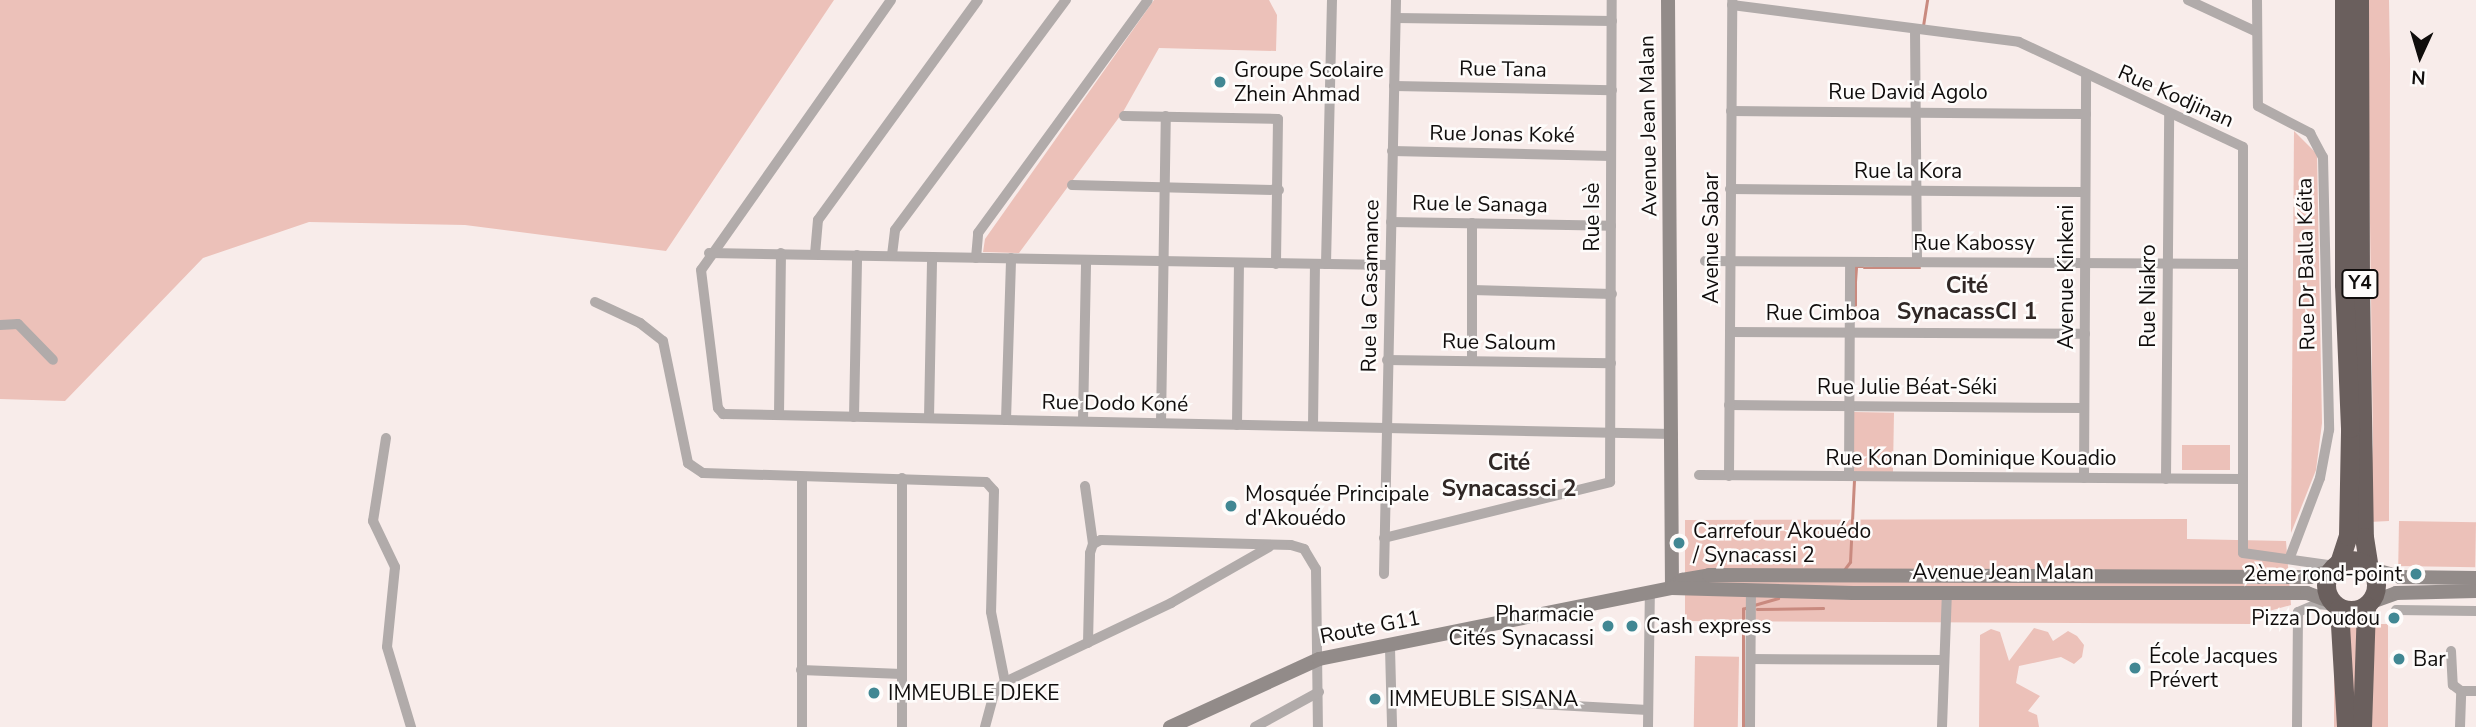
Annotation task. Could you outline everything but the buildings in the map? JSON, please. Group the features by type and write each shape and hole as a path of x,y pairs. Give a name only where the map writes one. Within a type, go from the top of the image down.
{"highway":[{"name":"Y4","path":"2335,567 2348,536 2350,428 2344,284 2344,0"},
{"name":"Y4","path":"2359,0 2364,537 2370,568"},
{"path":"2346,727 2345,647 2336,606 2326,587 2335,567 2352,560 2370,568 2376,590 2368,605 2362,727"},
{"path":"2336,606 2353,611 2368,605"}],"main road":[{"name":"Avenue Jean Malan","path":"1668,0 1672,588"},
{"name":"Avenue Jean Malan","path":"1672,588 1682,580 1709,575 2271,577 2335,567"},
{"path":"2370,568 2400,577 2476,578"},
{"name":"Avenue Jean Malan","path":"1672,588 1751,592 2307,593 2336,606"},
{"name":"Route G11","path":"1171,727 1319,659 1390,648 1672,588"},
{"path":"2368,605 2396,593 2476,591"}],"street":[{"path":"709,253 891,0"},
{"path":"816,254 818,220 978,0"},
{"path":"892,255 895,230 1066,0"},
{"path":"976,258 978,233 1148,0"},
{"path":"1313,426 1332,0"},
{"name":"Rue la Casamance","path":"1384,574 1396,0"},
{"name":"Rue Isè","path":"1384,538 1610,482 1612,0"},
{"path":"2188,0 2257,32"},
{"name":"Rue Dr Balla Kéita","path":"2257,0 2258,106 2310,133 2323,157 2329,429 2320,478 2290,556"},
{"name":"Rue Kodjinan","path":"1732,2 1915,30 2019,42 2086,76 2244,148 2243,553 2290,556 2335,567"},
{"name":"Avenue Sabar","path":"1729,475 1732,2"},
{"path":"1395,18 1612,21"},
{"path":"1915,30 1913,110 1917,262"},
{"name":"Avenue Kinkeni","path":"2084,478 2086,76"},
{"name":"Rue Tana","path":"1394,86 1612,90"},
{"name":"Rue David Agolo","path":"1731,111 1913,110 2086,114"},
{"name":"Rue Niakro","path":"2166,479 2169,114"},
{"path":"1124,116 1278,119 1276,264"},
{"path":"1161,423 1166,116"},
{"name":"Rue Jonas Koké","path":"1392,151 1611,156"},
{"path":"1072,185 1279,190"},
{"name":"Rue la Kora","path":"1730,189 2085,192"},
{"name":"Rue le Sanaga","path":"1391,222 1611,226"},
{"path":"1472,223 1472,360"},
{"path":"709,253 1389,265"},
{"name":"Rue Dodo Koné","path":"709,253 701,270 718,408 723,414 1672,434"},
{"path":"779,415 781,253"},
{"path":"854,417 856,255"},
{"path":"929,418 932,257"},
{"path":"1006,420 1011,258"},
{"path":"1083,421 1086,260"},
{"name":"Rue Kabossy","path":"1705,261 2243,264"},
{"path":"1849,477 1850,262"},
{"path":"1237,425 1239,263"},
{"path":"1472,290 1612,294"},
{"path":"595,303 640,323 663,341 688,463 703,472 802,477 963,477 986,482 994,491 989,594 1005,682"},
{"path":"0,325 18,324 53,360"},
{"name":"Rue Cimboa","path":"1730,332 2085,334"},
{"name":"Rue Saloum","path":"1387,360 1611,363"},
{"name":"Rue Julie Béat-Séki","path":"1729,405 2084,408"},
{"path":"386,439 373,521 395,567 387,647 411,727"},
{"name":"Rue Konan Dominique Kouadio","path":"1699,475 2242,479"},
{"path":"802,477 802,727"},
{"path":"902,478 902,727"},
{"path":"1085,486 1093,544 1088,643"},
{"path":"1093,544 1101,540 1291,545 1311,557 1316,569 1318,727"},
{"path":"985,727 994,693 1005,682 1171,603 1272,546"},
{"path":"1648,727 1650,591"},
{"path":"1750,727 1751,592"},
{"path":"1942,727 1947,593"},
{"path":"2297,727 2298,612 2317,604 2336,606"},
{"path":"2396,610 2476,611"},
{"path":"1390,648 1392,727"},
{"path":"2451,651 2453,685 2461,691 2476,691"},
{"path":"1751,659 1944,660"},
{"path":"801,670 902,674"},
{"path":"2460,727 2461,691"},
{"path":"1255,727 1319,692"},
{"path":"1518,703 1648,710"}],"shaded area":[{"path":"0,0 834,0 666,251 465,225 309,222 203,258 65,401 0,399"},
{"path":"1154,0 1269,0 1277,15 1276,51 1159,48 1123,112 1019,253 983,252 985,239"},
{"path":"2367,0 2389,0 2390,60 2389,521 2369,522 2373,444"},
{"path":"2294,131 2317,154 2322,423 2316,470 2291,533"},
{"path":"1854,412 1894,413 1893,473 1853,472"},
{"path":"2182,445 2230,445 2230,470 2182,470"},
{"path":"2187,519 2187,539 2286,541 2291,605 2262,613 2250,624 1685,621 1685,520"},
{"path":"2399,521 2476,522 2475,567 2398,566"},
{"path":"2334,624 2388,624 2388,727 2334,727"},
{"path":"2034,628 2048,632 2053,641 2068,631 2077,636 2084,645 2082,657 2074,664 2061,657 2019,666 2016,683 2040,696 2028,711 2037,715 2039,727 1979,727 1980,635 1991,629 2000,632 2009,661"},
{"path":"1695,656 1739,657 1738,727 1694,727"}],"waterway":[{"path":"1923,26 1927,0"},
{"path":"1855,282 1856,267 1863,267"},
{"path":"1864,268 1920,268"},
{"path":"1855,283 1855,305"},
{"path":"1844,570 1850,562 1854,481"},
{"path":"1754,605 1778,598"},
{"path":"1743,727 1743,609 1748,607"},
{"path":"1757,609 1823,608"}],"place":[{"name":"Groupe Scolaire Zhein Ahmad","path":"1220,82"},
{"name":"Mosquée Principale d'Akouédo","path":"1231,506"},
{"name":"Carrefour Akouédo / Synacassi 2","path":"1679,543"},
{"name":"2ème rond-point","path":"2416,574"},
{"name":"Pizza Doudou","path":"2394,618"},
{"name":"Pharmacie Cités Synacassi","path":"1608,626"},
{"name":"Cash express","path":"1632,626"},
{"name":"Bar","path":"2399,659"},
{"name":"École Jacques Prévert","path":"2135,668"},
{"name":"IMMEUBLE DJEKE","path":"874,693"},
{"name":"IMMEUBLE SISANA","path":"1375,699"}],"district":[{"name":"Cité SynacassCI 1","path":"1967,299"},
{"name":"Cité Synacassci 2","path":"1509,476"}]}
